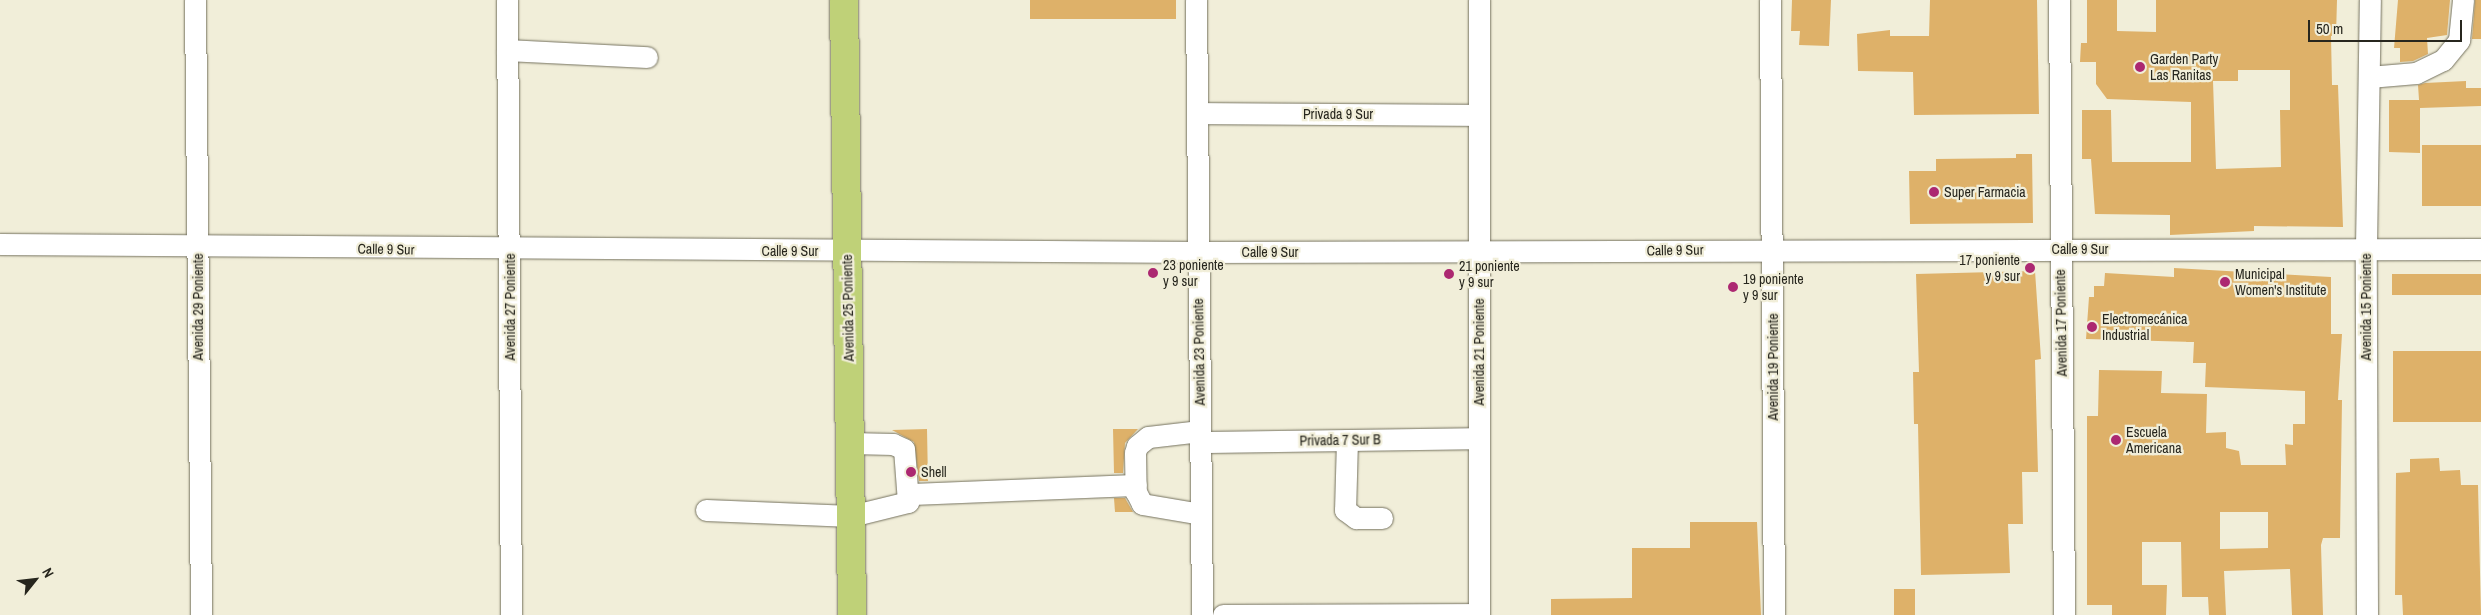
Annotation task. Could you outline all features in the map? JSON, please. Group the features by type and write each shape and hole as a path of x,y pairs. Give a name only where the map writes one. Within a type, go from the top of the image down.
{"main road":[{"name":"Avenida 25 Poniente","path":"844,0 852,615"}],"street":[{"name":"Avenida 29 Poniente","path":"196,0 201,615"},
{"name":"Avenida 27 Poniente","path":"507,0 512,615"},
{"name":"Avenida 23 Poniente","path":"1196,0 1202,615"},
{"name":"Avenida 21 Poniente","path":"1479,0 1479,615"},
{"name":"Avenida 19 Poniente","path":"1770,0 1774,615"},
{"name":"Avenida 17 Poniente","path":"2059,0 2064,615"},
{"name":"Avenida 15 Poniente","path":"2367,615 2366,247 2370,0"},
{"path":"2369,77 2416,74 2443,60 2459,40 2463,0"},
{"path":"507,50 647,57"},
{"name":"Privada 9 Sur","path":"1198,113 1479,115"},
{"name":"Calle 9 Sur","path":"0,244 510,250 1478,253 1772,249 2060,250 2366,247 2481,249"},
{"name":"Privada 7 Sur B","path":"1136,485 1135,453 1142,440 1200,436 1347,440 1479,438"},
{"path":"1347,440 1345,510 1356,518 1382,518"},
{"path":"706,510 851,516 901,506 910,494 904,449 893,444 850,443"},
{"path":"910,494 1136,485 1142,504 1201,514"},
{"path":"1202,615 1207,615"},
{"path":"1223,615 1479,615"}],"building":[{"path":"1030,0 1176,0 1176,19 1030,19"},
{"path":"1792,0 1831,0 1829,46 1799,45 1800,31 1791,31"},
{"path":"1930,0 2037,0 2039,114 1914,115 1913,72 1858,71 1857,34 1890,30 1890,36 1929,36"},
{"path":"2087,0 2117,0 2117,31 2156,32 2156,0 2337,0 2336,36 2331,36 2332,85 2338,85 2343,227 2254,226 2254,231 2170,235 2170,215 2095,214 2091,159 2082,159 2082,110 2111,110 2112,162 2191,162 2191,102 2107,99 2096,84 2096,62 2080,62 2081,43 2087,43","holes":["2238,70 2290,70 2290,110 2280,110 2281,167 2216,169 2213,81 2238,81"]},
{"path":"2398,0 2450,0 2447,35 2427,38 2428,54 2413,61 2400,62 2400,48 2394,48"},
{"path":"2475,0 2481,0 2481,39 2472,39"},
{"path":"2466,81 2466,88 2481,88 2481,106 2420,108 2420,153 2389,152 2389,100 2419,100 2418,85 2425,83"},
{"path":"2422,145 2481,145 2481,206 2422,206"},
{"path":"2016,154 2032,154 2033,223 1910,224 1909,171 1936,171 1936,159 2016,158"},
{"path":"2174,268 2331,277 2331,334 2342,334 2338,400 2342,400 2340,538 2323,538 2321,545 2323,615 2292,615 2290,569 2224,571 2226,615 2209,615 2208,597 2182,597 2181,542 2142,542 2142,585 2167,585 2166,615 2112,615 2112,605 2087,605 2087,416 2098,416 2099,370 2162,371 2161,393 2207,394 2206,433 2226,432 2226,448 2239,451 2241,465 2286,465 2285,444 2293,445 2293,424 2305,424 2305,391 2205,387 2206,363 2193,363 2194,342 2086,339 2089,297 2094,297 2094,286 2104,286 2105,273 2174,277","holes":["2220,512 2268,512 2268,548 2220,549"]},
{"path":"2035,271 2041,359 2035,360 2038,472 2022,472 2023,524 2008,524 2010,573 1921,575 1918,424 1914,424 1913,372 1919,372 1916,274"},
{"path":"2392,274 2481,274 2481,295 2392,295"},
{"path":"2393,351 2481,351 2481,422 2393,422"},
{"path":"927,429 928,481 919,481 914,442 892,430"},
{"path":"1113,429 1138,429 1125,443 1123,473 1114,473"},
{"path":"2439,458 2440,471 2460,470 2461,485 2478,485 2481,615 2403,615 2402,595 2395,595 2396,473 2410,472 2410,459"},
{"path":"1114,498 1125,498 1133,512 1115,512"},
{"path":"1690,522 1757,522 1761,615 1551,615 1551,599 1632,598 1632,548 1690,548"},
{"path":"1894,589 1915,589 1915,615 1894,615"}],"place":[{"name":"Garden Party Las Ranitas","path":"2140,67"},
{"name":"Super Farmacia","path":"1934,192"},
{"name":"17 poniente y 9 sur","path":"2030,268"},
{"name":"23 poniente y 9 sur","path":"1153,273"},
{"name":"21 poniente y 9 sur","path":"1449,274"},
{"name":"Municipal Women's Institute","path":"2225,282"},
{"name":"19 poniente y 9 sur","path":"1733,287"},
{"name":"Electromecánica Industrial","path":"2092,327"},
{"name":"Escuela Americana","path":"2116,440"},
{"name":"Shell","path":"911,472"}]}
